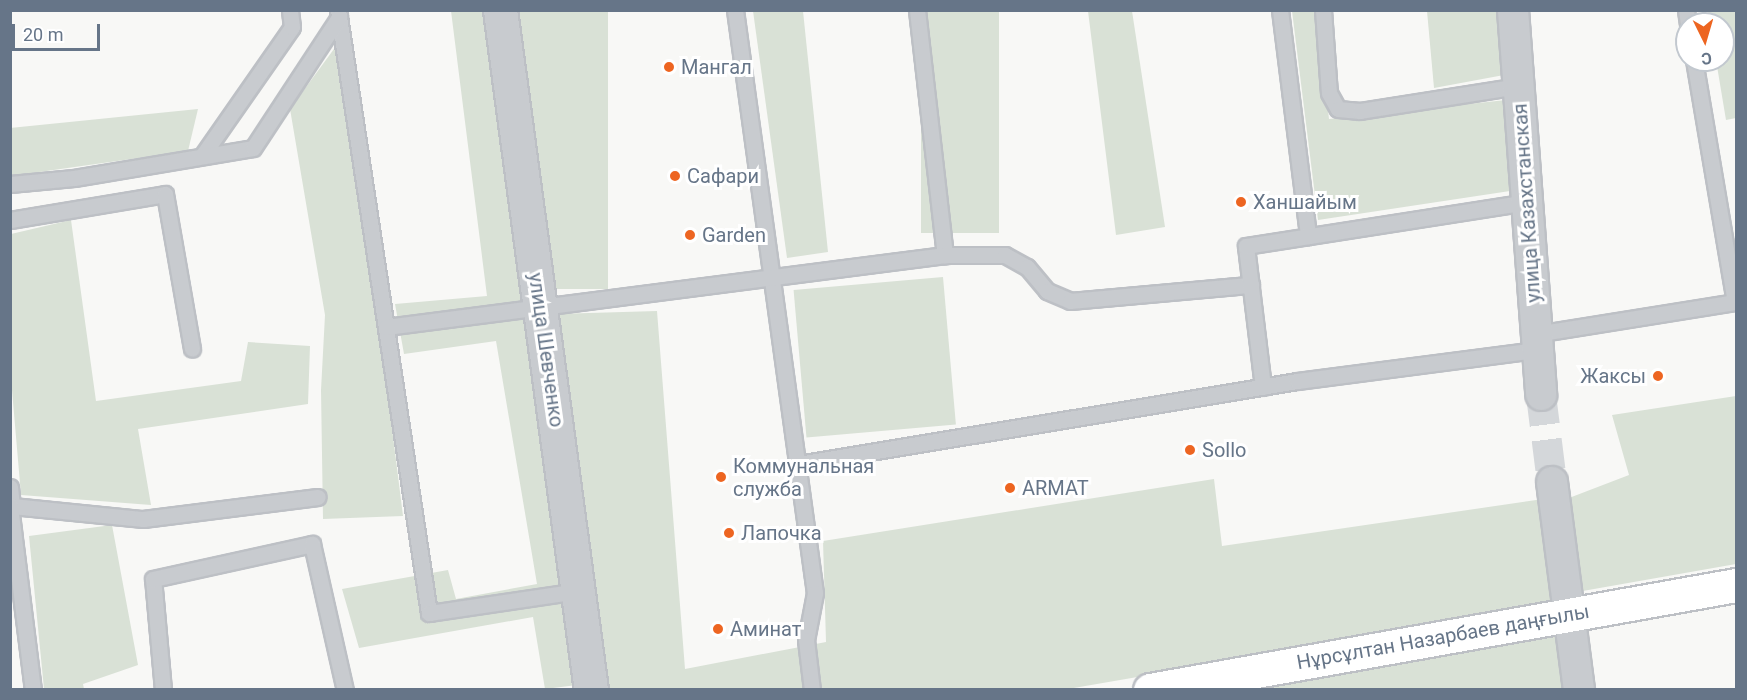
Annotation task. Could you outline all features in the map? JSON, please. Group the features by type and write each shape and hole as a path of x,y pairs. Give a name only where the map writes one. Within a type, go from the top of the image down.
{"main road":[{"name":"Нұрсұлтан Назарбаев даңғылы","path":"1150,690 1737,585"}],"street":[{"name":"улица Шевченко","path":"500,10 591,690"},
{"name":"улица Казахстанская","path":"1513,10 1541,395"},
{"path":"1552,482 1579,690"}],"lane":[{"path":"202,156 292,27 290,10"},
{"path":"735,10 815,594 806,640 812,690"},
{"path":"916,10 945,255"},
{"path":"1280,10 1308,236"},
{"path":"1323,10 1329,93 1338,109 1360,111 1518,86"},
{"path":"10,184 253,148 338,14"},
{"path":"338,14 429,614 578,591"},
{"path":"798,464 1536,342 1736,302 1696,72"},
{"path":"10,220 165,194 192,349"},
{"path":"1263,387 1246,246 1527,202"},
{"path":"386,327 772,274 945,255 1005,255 1026,267 1047,291 1070,301 1251,285"},
{"path":"10,487 33,690"},
{"path":"11,506 143,519 318,497"},
{"path":"163,690 153,579 312,544 345,690"}],"shaded area":[{"path":"451,11 490,11 577,685 545,689 533,617 359,648 342,589 448,570 456,599 537,584 496,341 404,354 395,304 487,296"},
{"path":"515,11 608,11 608,289 515,289"},
{"path":"753,11 803,11 828,252 787,258"},
{"path":"921,11 999,11 999,233 921,233"},
{"path":"1088,11 1132,11 1165,227 1116,235"},
{"path":"1292,11 1317,11 1329,119 1506,100 1510,191 1318,220"},
{"path":"1427,11 1500,11 1504,75 1434,88"},
{"path":"1736,11 1736,118 1726,120 1718,72 1735,72 1735,12 1708,12"},
{"path":"342,38 403,516 323,519 321,390 325,315 290,109"},
{"path":"198,109 188,151 11,176 10,128"},
{"path":"71,220 96,401 241,381 248,342 310,346 308,404 138,429 151,505 21,495 10,367 11,234"},
{"path":"943,277 956,424 806,438 794,290"},
{"path":"657,311 685,669 826,642 823,541 1214,479 1222,546 1543,499 1553,605 1068,689 609,689 555,314"},
{"path":"1736,396 1736,564 1577,592 1569,498 1629,475 1612,415"},
{"path":"112,525 138,665 83,684 84,689 44,689 29,536"},
{"path":"1554,630 1566,689 1239,690"}],"tunnel":[{"path":"1541,395 1552,482"}],"place":[{"name":"Мангал","path":"669,67"},
{"name":"Сафари","path":"675,176"},
{"name":"Ханшайым","path":"1241,202"},
{"name":"Garden","path":"690,235"},
{"name":"Жаксы","path":"1658,376"},
{"name":"Sollo","path":"1190,450"},
{"name":"Коммунальная служба","path":"721,477"},
{"name":"ARMAT","path":"1010,488"},
{"name":"Лапочка","path":"729,533"},
{"name":"Аминат","path":"718,629"}]}
